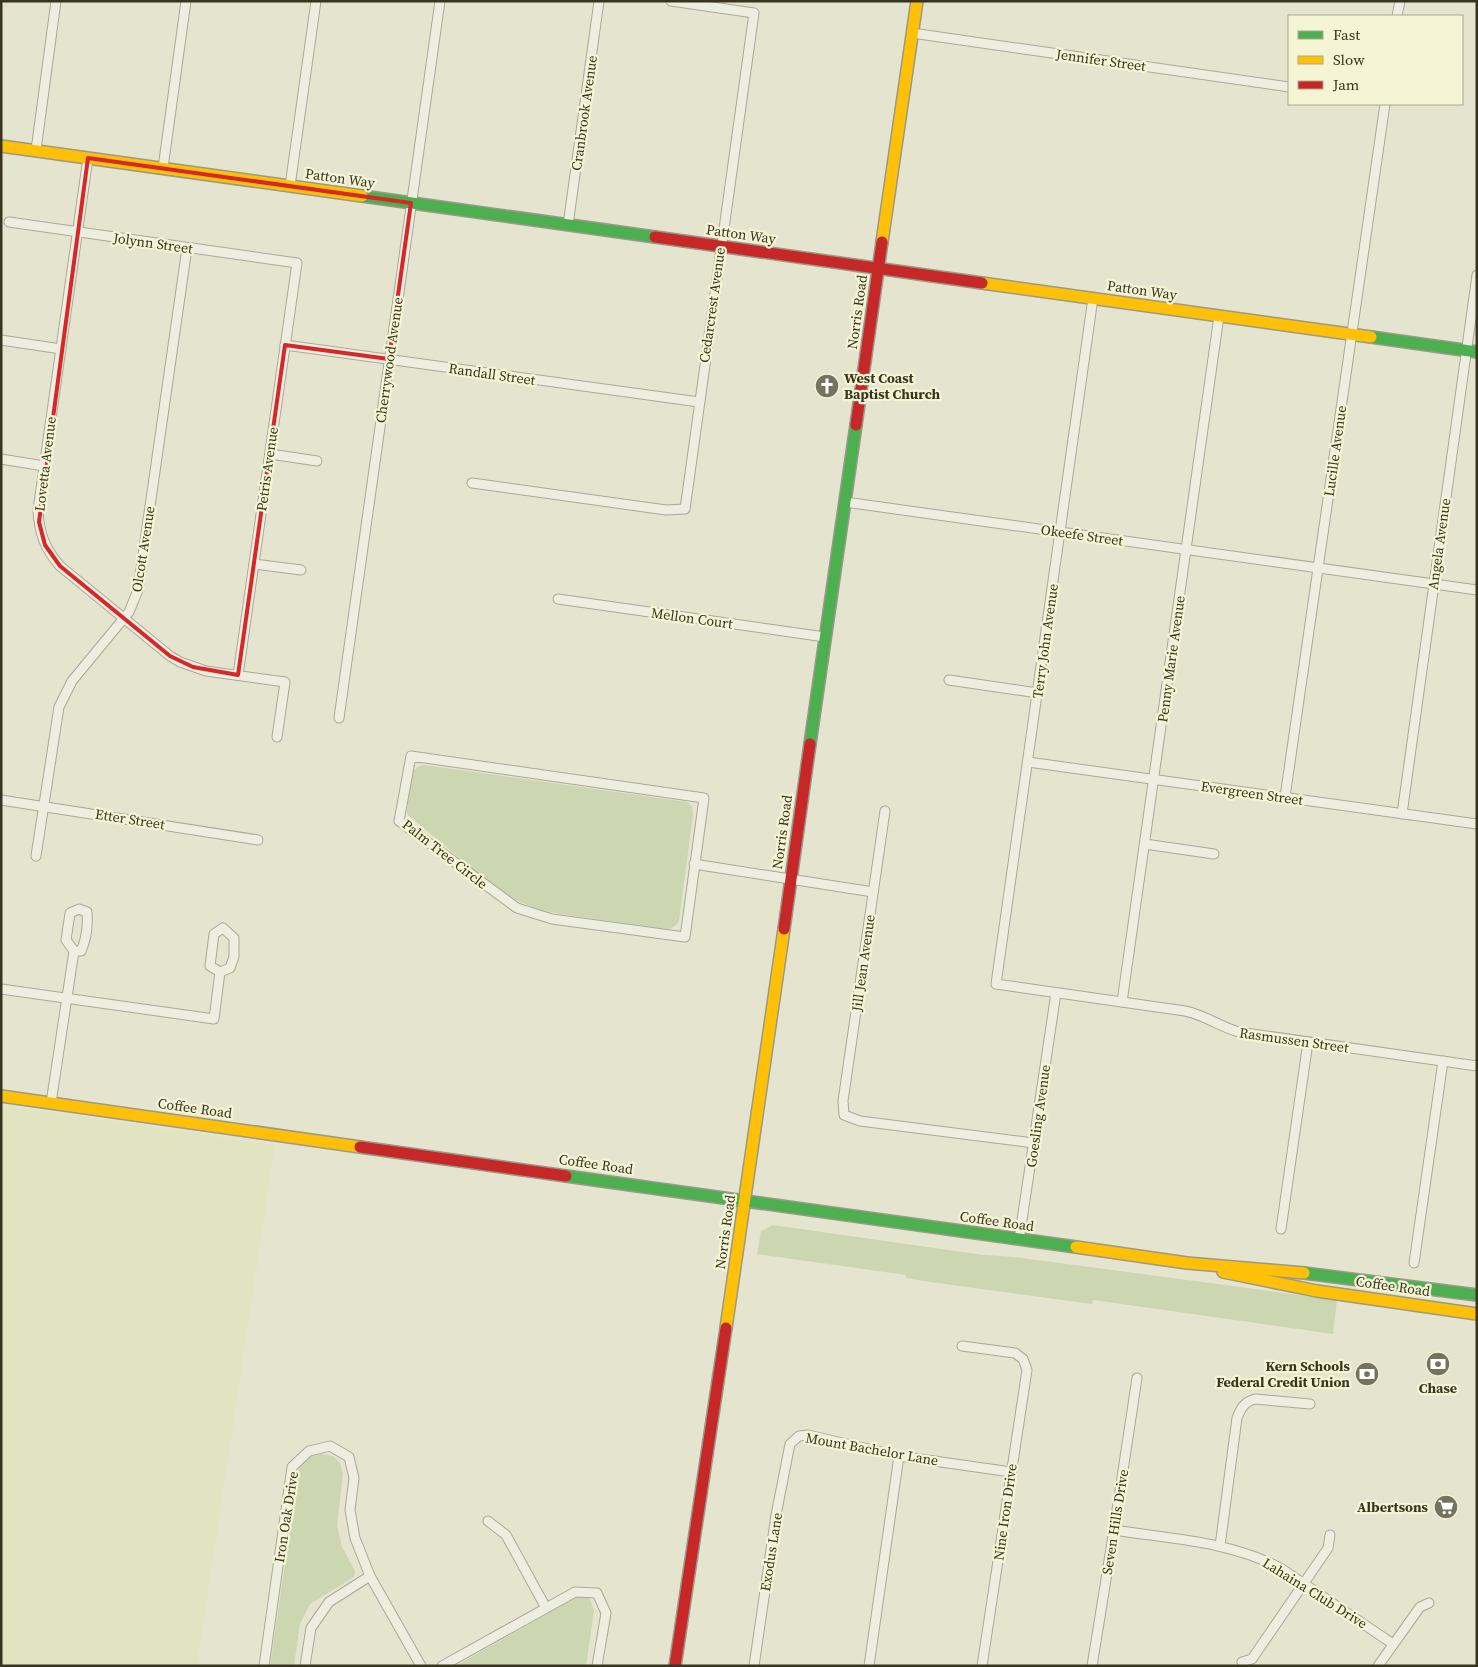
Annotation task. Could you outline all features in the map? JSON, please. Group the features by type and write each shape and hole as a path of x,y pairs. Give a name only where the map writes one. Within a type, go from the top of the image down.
{"street":[{"path":"36,150 56,1"},
{"path":"163,168 186,1"},
{"path":"290,186 316,1"},
{"name":"Cherrywood Avenue","path":"339,718 440,1"},
{"name":"Cranbrook Avenue","path":"568,225 600,1"},
{"path":"671,1 684,2"},
{"name":"Norris Road","path":"675,1666 745,1200 916,1"},
{"path":"1398,15 1400,1"},
{"name":"Cedarcrest Avenue","path":"472,483 666,510 685,509 754,13 684,2"},
{"name":"Jennifer Street","path":"912,33 1288,87"},
{"name":"Lucille Avenue","path":"1285,797 1385,105"},
{"name":"Patton Way","path":"1,146 1471,351"},
{"name":"Lovetta Avenue","path":"88,158 38,510 41,534 45,546 60,566 170,656 180,662 206,670 285,682 277,737"},
{"name":"Jolynn Street","path":"9,222 297,263"},
{"name":"Olcott Avenue","path":"36,856 45,806 56,719 64,694 72,681 124,619 135,600 138,590 187,248"},
{"name":"Petris Avenue","path":"238,675 297,263"},
{"name":"Angela Avenue","path":"1402,814 1434,584 1471,351 1477,275"},
{"name":"Terry John Avenue","path":"996,984 1093,298"},
{"name":"Penny Marie Avenue","path":"1122,1002 1219,316"},
{"path":"1,340 61,349"},
{"name":"Randall Street","path":"285,345 699,402"},
{"path":"270,454 317,461"},
{"path":"1,460 44,466"},
{"name":"Okeefe Street","path":"845,502 1434,584"},
{"path":"254,564 301,570"},
{"path":"1434,584 1477,590"},
{"name":"Mellon Court","path":"558,599 826,636"},
{"path":"949,680 1038,693"},
{"name":"Palm Tree Circle","path":"411,756 704,798 694,864 685,936 552,919 518,908 399,821 411,756"},
{"name":"Evergreen Street","path":"1028,762 1477,824"},
{"name":"Etter Street","path":"1,800 258,840"},
{"name":"Jill Jean Avenue","path":"885,811 843,1101 844,1115 860,1121 1034,1143"},
{"path":"1145,844 1214,854"},
{"path":"694,864 873,892"},
{"path":"223,928 234,938 234,957 230,968 220,972 210,966 214,934 223,928"},
{"path":"51,1103 74,951"},
{"path":"1,989 214,1019 220,972"},
{"name":"Rasmussen Street","path":"996,984 1197,1014 1228,1029 1239,1032 1477,1066"},
{"name":"Goesling Avenue","path":"1019,1240 1056,993"},
{"path":"1281,1229 1308,1042"},
{"path":"1414,1263 1443,1061"},
{"name":"Coffee Road","path":"1,1096 1187,1263 1319,1274 1477,1295"},
{"name":"Coffee Road","path":"1187,1263 1266,1283 1477,1314"},
{"name":"Nine Iron Drive","path":"962,1346 1015,1353 1024,1359 1026,1370 982,1666"},
{"name":"Seven Hills Drive","path":"1092,1666 1137,1378"},
{"path":"1220,1546 1237,1418 1242,1406 1248,1401 1255,1399 1310,1404"},
{"name":"Mount Bachelor Lane","path":"794,1440 799,1436 808,1435 899,1456 1011,1472"},
{"name":"Exodus Lane","path":"754,1666 778,1506 790,1444 794,1440"},
{"name":"Iron Oak Drive","path":"264,1666 292,1467 309,1451 330,1446 349,1457 354,1478 350,1510 355,1538 370,1576 421,1666"},
{"path":"869,1666 899,1456"},
{"path":"488,1521 506,1535 546,1608"},
{"name":"Lahaina Club Drive","path":"1114,1530 1220,1546 1249,1553 1266,1560 1304,1584 1393,1644"},
{"path":"1242,1662 1252,1659 1304,1584 1328,1548 1330,1535"},
{"path":"305,1666 310,1628 328,1602 370,1576"},
{"path":"442,1666 575,1592 597,1593 606,1613 597,1666"},
{"path":"1378,1666 1420,1607 1429,1603"}],"highlighted area":[{"path":"88,158 411,203 389,359 285,345 238,675 193,667 170,656 60,566 45,545 39,522"}],"green space":[{"path":"424,765 687,802 692,806 693,815 679,921 667,929 561,914 540,910 498,890 408,815 411,776 416,768"},
{"path":"1,1105 275,1145 197,1666 1,1666"},
{"path":"773,1225 984,1255 1015,1257 1337,1300 1333,1334 1093,1300 1092,1304 923,1281 906,1278 906,1275 757,1254 761,1231"},
{"path":"318,1453 333,1456 340,1463 343,1473 337,1526 342,1547 355,1571 354,1577 310,1604 300,1624 294,1666 270,1666 299,1468 307,1458"},
{"path":"577,1596 590,1599 594,1611 586,1666 456,1666"}],"traffic: fast":[{"path":"362,196 655,237"},
{"path":"1371,337 1477,352"},
{"path":"810,744 856,425"},
{"path":"566,1176 1076,1247"},
{"path":"1304,1273 1477,1295"}],"traffic: slow":[{"path":"882,242 917,1"},
{"path":"1,146 362,196"},
{"path":"982,283 1371,337"},
{"path":"726,1328 784,929"},
{"path":"1,1096 360,1147"},
{"path":"1076,1247 1187,1263 1304,1273"},
{"path":"1223,1272 1317,1291 1477,1314"}],"traffic: jam":[{"path":"655,237 982,283"},
{"path":"856,425 882,242"},
{"path":"784,929 810,744"},
{"path":"360,1147 566,1176"},
{"path":"675,1666 726,1328"}],"place":[{"name":"West Coast Baptist Church","path":"827,386"},
{"name":"Chase","path":"1438,1364"},
{"name":"Kern Schools Federal Credit Union","path":"1367,1374"},
{"name":"Albertsons","path":"1446,1507"}]}
